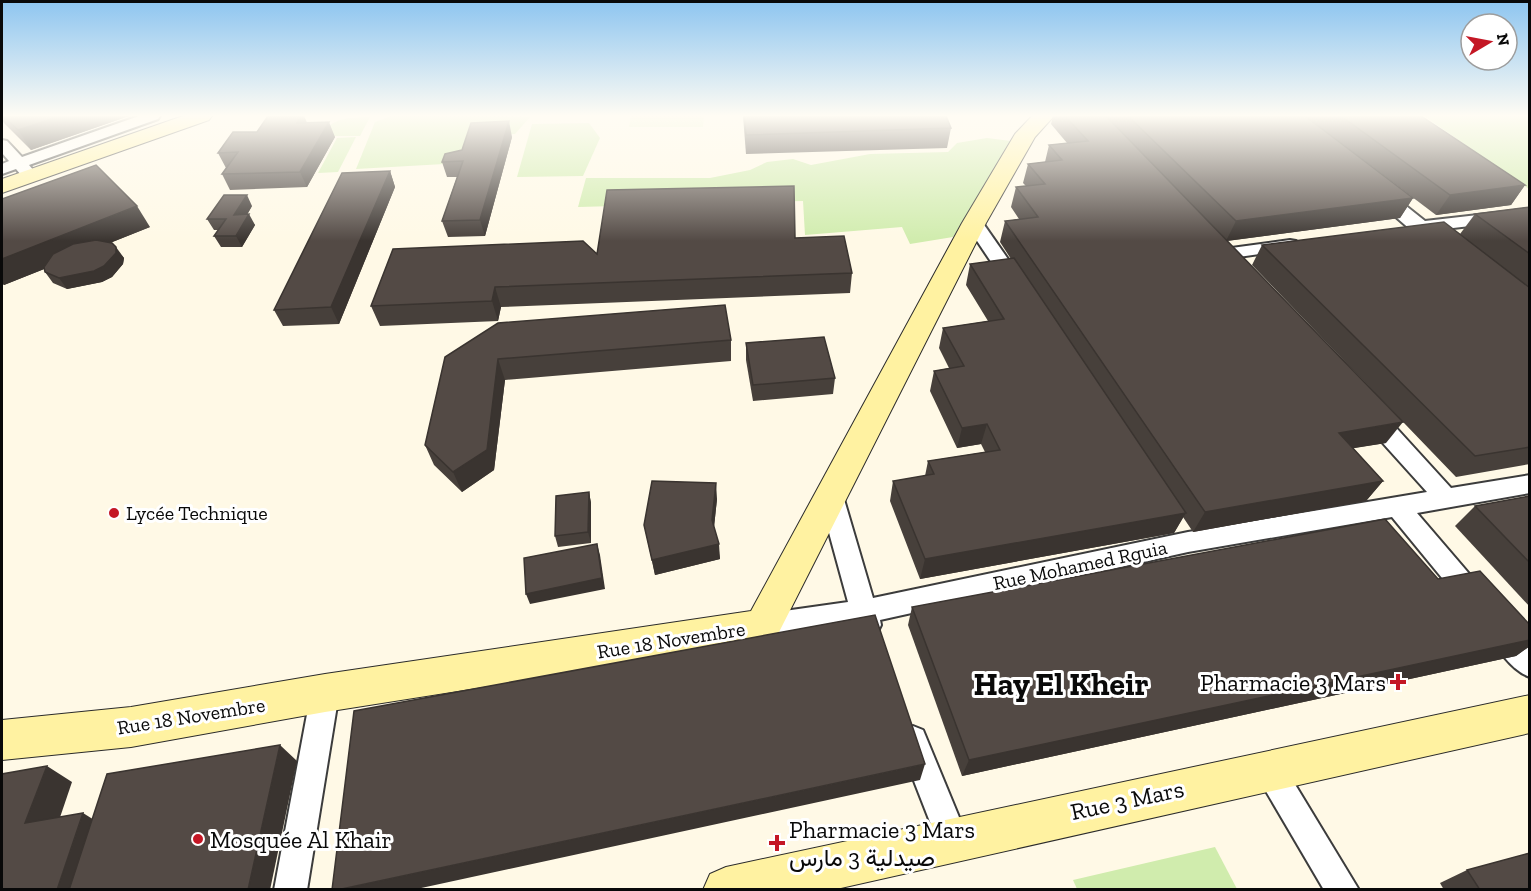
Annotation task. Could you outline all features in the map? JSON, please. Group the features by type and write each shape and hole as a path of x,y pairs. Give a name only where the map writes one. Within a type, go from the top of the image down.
{"street":[{"path":"15,158 26,169"},
{"path":"2,186 26,169 53,158"},
{"path":"2,169 26,169 64,158"},
{"name":"Rue 18 Novembre","path":"2,740 131,727 324,693 764,626 974,223 1012,158"},
{"path":"1368,185 1457,256"},
{"path":"1398,230 1526,208"},
{"path":"974,223 1026,300"},
{"path":"1208,237 1240,271"},
{"path":"1224,254 1305,243"},
{"path":"1358,402 1446,498"},
{"name":"Rue Mohamed Rguia","path":"764,626 863,612 1182,532 1398,507 1530,484"},
{"path":"831,496 863,612 880,655"},
{"path":"1398,507 1530,665"},
{"path":"290,890 324,693"},
{"name":"Rue 3 Mars","path":"726,890 1268,769 1530,714"},
{"path":"905,720 952,839"},
{"path":"1268,769 1343,890"}],"green space":[{"path":"326,158 345,158 338,172 318,173"},
{"path":"361,158 456,158 444,164 356,169"},
{"path":"522,158 591,158 583,176 517,177"},
{"path":"851,158 1001,158 953,237 910,244 902,227 805,235 803,201 578,207 586,178 710,178 750,170 767,162 793,159 811,165"},
{"path":"1484,158 1529,158 1529,189"},
{"path":"1215,847 1237,889 1077,889 1073,880"}],"building":[{"path":"234,158 308,158 300,172 222,174"},
{"path":"444,158 498,158 480,220 442,221 463,161 442,162"},
{"path":"1060,158 1146,158 1403,422 1339,433 1383,481 1205,512 1005,221 1038,217 1016,187 1045,184 1028,164 1062,160"},
{"path":"1171,158 1360,158 1413,198 1236,221"},
{"path":"1398,158 1484,158 1525,185 1450,195"},
{"path":"96,165 137,206 2,259 2,199"},
{"path":"390,171 331,307 274,310 342,173"},
{"path":"794,186 795,238 844,236 852,273 495,287 492,301 371,306 393,249 583,241 597,254 607,190"},
{"path":"224,195 247,195 234,215 249,214 236,236 214,236 226,219 207,219"},
{"path":"1530,207 1530,254 1475,214"},
{"path":"1444,222 1530,288 1530,447 1475,456 1262,245"},
{"path":"96,240 112,243 116,247 116,253 104,266 94,271 59,278 45,272 44,267 53,254 73,244"},
{"path":"1014,258 1186,513 925,559 893,481 934,474 928,461 1000,450 987,424 962,428 934,371 964,366 943,328 1004,319 970,264"},
{"path":"725,305 731,340 498,359 487,450 453,472 425,445 445,357 498,323"},
{"path":"824,337 835,378 753,385 746,343"},
{"path":"652,481 716,483 712,520 719,544 652,560 644,525"},
{"path":"589,492 588,532 555,536 556,496"},
{"path":"1530,496 1530,563 1475,506"},
{"path":"1385,519 1438,579 1480,571 1530,625 1530,640 969,760 912,607"},
{"path":"597,544 602,578 526,594 524,558"},
{"path":"875,615 925,764 332,890 354,711"},
{"name":"Mosquée Al Khair","path":"280,745 248,890 69,890 107,774"},
{"path":"47,766 25,823 83,813 57,890 2,890 2,774"},
{"path":"1530,853 1530,890 1480,890 1467,870"}],"place":[{"name":"Lycée Technique","path":"114,513"},
{"name":"Pharmacie 3 Mars","path":"1398,682"},
{"name":"Mosquée Al Khair","path":"198,839"},
{"name":"Pharmacie 3 Mars صيدلية 3 مارس","path":"777,843"}],"district":[{"name":"Hay El Kheir","path":"1061,684"}]}
